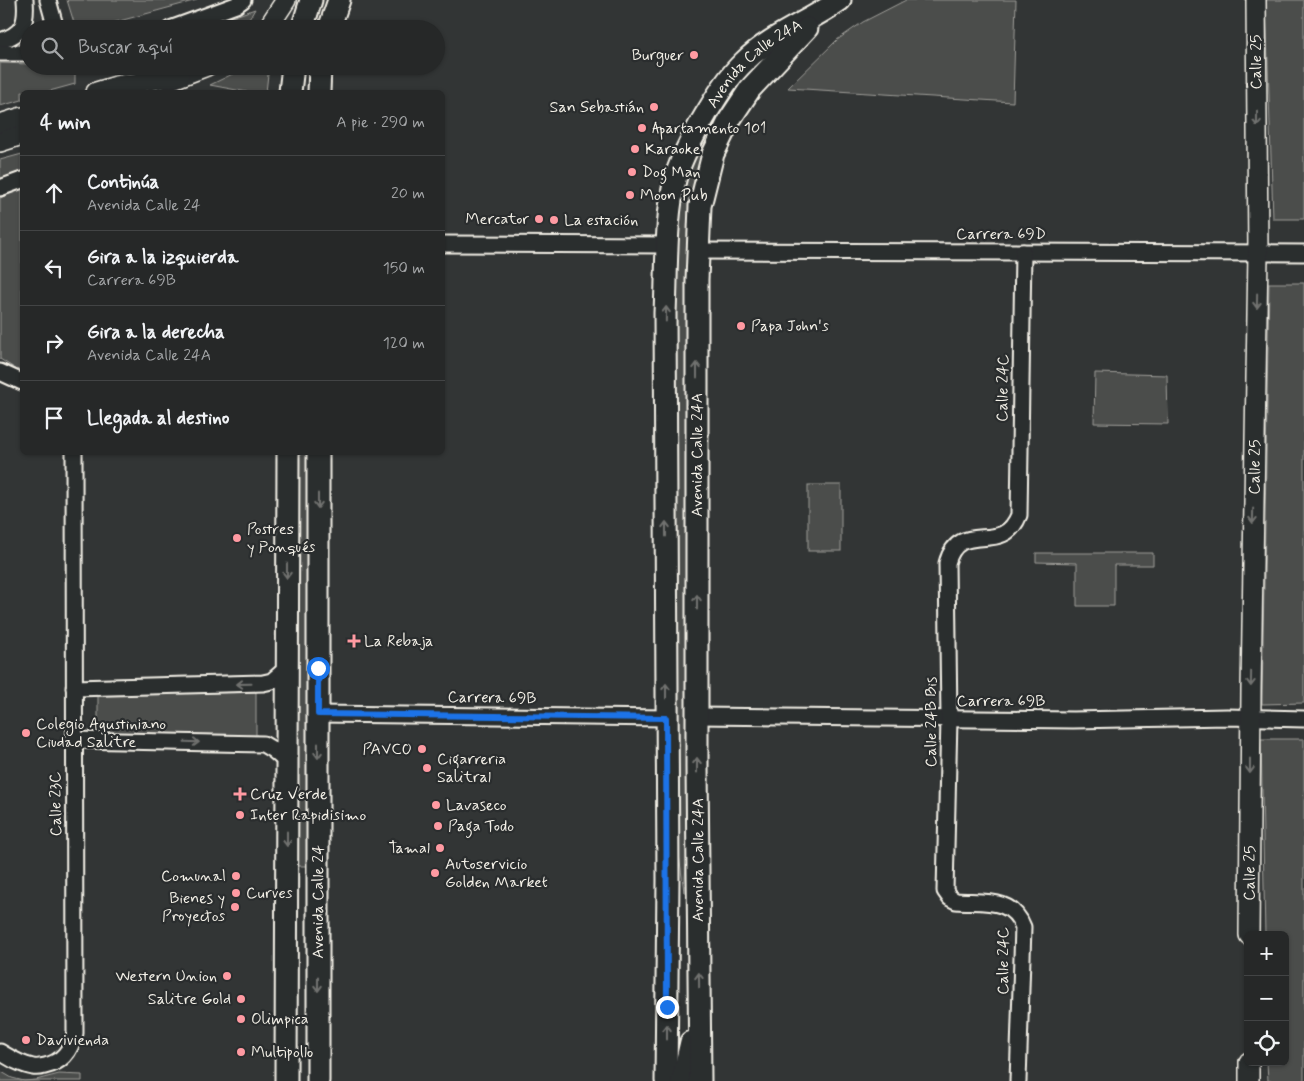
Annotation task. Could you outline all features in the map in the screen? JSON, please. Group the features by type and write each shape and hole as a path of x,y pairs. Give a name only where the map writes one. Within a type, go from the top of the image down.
{"main road":[{"path":"305,20 311,0"},
{"path":"332,20 338,0"},
{"path":"831,6 852,0"},
{"name":"Avenida Calle 24A","path":"666,1081 668,880 665,312 672,198 682,160 699,126 725,83 744,62 766,43 831,6"},
{"name":"Avenida Calle 24A","path":"700,1081 697,716 698,251 700,206 713,154 730,119 750,89 831,6"},
{"path":"290,90 292,75"},
{"path":"319,90 320,75"},
{"name":"Avenida Calle 24","path":"286,1081 288,455"},
{"name":"Avenida Calle 24","path":"318,455 318,1081"},
{"path":"668,880 698,954"},
{"path":"286,994 318,901"},
{"path":"682,1081 699,1006"},
{"path":"286,1028 310,1081"}],"street":[{"path":"24,20 26,15 26,0"},
{"path":"48,0 54,20"},
{"path":"195,20 236,5 243,0"},
{"path":"273,20 286,0"},
{"name":"Calle 25","path":"1249,931 1250,717 1258,253 1256,0"},
{"path":"0,41 13,37 20,30"},
{"path":"0,53 20,53"},
{"path":"103,90 116,86 179,76"},
{"path":"147,90 179,76"},
{"path":"0,124 20,118"},
{"path":"0,142 20,136"},
{"path":"0,188 20,181"},
{"path":"445,244 668,245"},
{"name":"Carrera 69D","path":"698,251 1304,253"},
{"name":"Calle 24C","path":"954,546 961,541 969,539 996,538 1009,531 1019,515 1023,252"},
{"path":"0,372 20,381"},
{"name":"Calle 23C","path":"0,1052 21,1064 35,1068 60,1060 68,1051 75,1033 74,455"},
{"name":"Calle 24B Bis","path":"950,898 945,885 949,718 947,563 954,546"},
{"path":"74,688 263,683 272,681 287,668"},
{"name":"Carrera 69B","path":"318,714 666,718"},
{"name":"Carrera 69B","path":"697,716 1074,720 1250,717 1304,719"},
{"path":"73,740 263,744 287,762"},
{"name":"Calle 24C","path":"950,898 1002,904 1013,910 1020,918 1023,927 1018,1081"},
{"path":"1249,1066 1249,1081"}],"shaded area":[{"path":"67,0 197,0 123,20 73,20"},
{"path":"906,0 1016,0 1013,102 788,88 837,40 863,22"},
{"path":"1266,0 1304,0 1304,219 1273,219"},
{"path":"255,9 249,20 224,20"},
{"path":"0,63 20,64 20,75 75,75 75,84 53,90 20,90 20,101 0,106"},
{"path":"231,75 268,75 266,90 236,90 210,85"},
{"path":"739,87 703,161 688,839 684,892 677,839 675,301 679,205 689,167 704,134"},
{"path":"20,155 20,177 0,183 0,160"},
{"path":"20,189 20,372 0,359 0,198"},
{"path":"1269,283 1304,283 1304,703 1262,704"},
{"path":"1095,373 1167,375 1168,424 1094,423"},
{"path":"297,455 310,455 310,866 298,866"},
{"path":"808,485 841,485 841,551 808,551"},
{"path":"1036,553 1153,553 1153,565 1114,565 1114,606 1077,606 1077,563 1036,562"},
{"path":"98,692 256,692 256,736 98,736"},
{"path":"1261,739 1304,739 1304,1081 1268,1081 1267,1066 1289,1066 1289,931 1265,931"},
{"path":"0,1071 12,1078 24,1081 0,1081"},
{"path":"59,1074 82,1075 82,1081 24,1081"}],"place":[{"name":"Burguer","path":"694,55"},
{"name":"San Sebastián","path":"654,107"},
{"name":"Apartamento 101","path":"642,128"},
{"name":"Karaoke","path":"635,149"},
{"name":"Dog Man","path":"632,172"},
{"name":"Moon Pub","path":"630,195"},
{"name":"Mercator","path":"539,219"},
{"name":"La estación","path":"554,220"},
{"name":"Papa John's","path":"741,326"},
{"name":"Postres y Ponqués","path":"237,538"},
{"name":"La Rebaja","path":"354,641"},
{"name":"Colegio Agustiniano Ciudad Salitre","path":"26,733"},
{"name":"PAVCO","path":"422,749"},
{"name":"Cigarreria Salitral","path":"427,768"},
{"name":"Cruz Verde","path":"240,794"},
{"name":"Lavaseco","path":"436,805"},
{"name":"Inter Rapidisimo","path":"240,815"},
{"name":"Paga Todo","path":"438,826"},
{"name":"Tamal","path":"440,848"},
{"name":"Autoservicio Golden Market","path":"435,873"},
{"name":"Comunal","path":"236,876"},
{"name":"Curves","path":"236,893"},
{"name":"Bienes y Proyectos","path":"235,907"},
{"name":"Western Union","path":"227,976"},
{"name":"Salitre Gold","path":"241,999"},
{"name":"Olimpica","path":"241,1019"},
{"name":"Davivienda","path":"26,1040"},
{"name":"Multipollo","path":"241,1052"}],"route":[{"path":"318,668 318,714 666,718 667,1007"}]}
